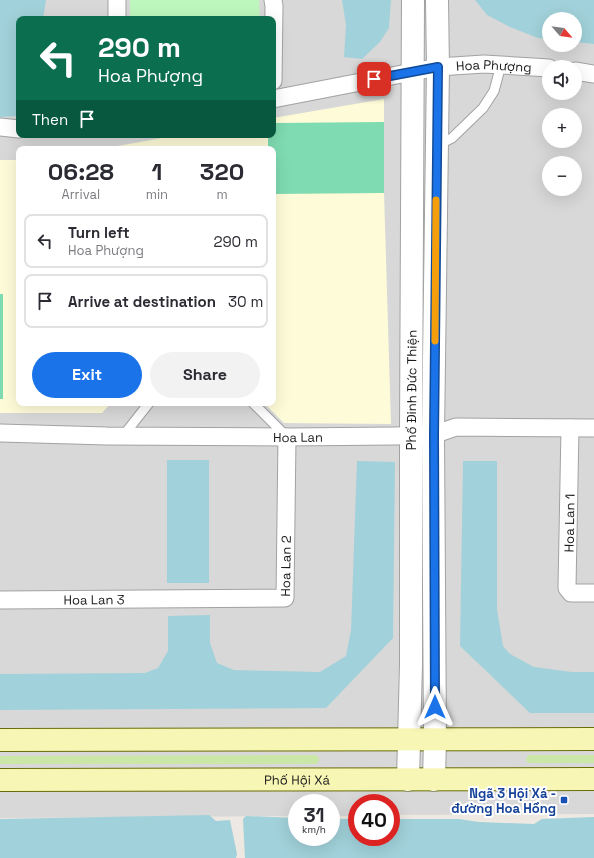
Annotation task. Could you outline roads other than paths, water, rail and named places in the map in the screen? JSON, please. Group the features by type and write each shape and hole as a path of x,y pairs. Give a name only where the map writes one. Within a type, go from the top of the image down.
{"main road":[{"path":"0,740 594,739"},
{"name":"Phố Hội Xá","path":"0,780 594,779"}],"street":[{"path":"117,0 117,16"},
{"path":"273,0 274,16"},
{"name":"Phố Đinh Đức Thiện","path":"408,780 411,664 413,0"},
{"name":"Phố Đinh Đức Thiện","path":"434,780 434,435 438,0"},
{"name":"Hoa Phượng","path":"276,98 438,67 484,64 542,68"},
{"path":"582,72 594,74"},
{"path":"0,127 16,129"},
{"name":"Hoa Lan","path":"0,433 123,436 411,436 434,435 456,427 594,428"},
{"name":"Hoa Lan 1","path":"570,428 567,588 571,593 594,593"},
{"name":"Hoa Lan 2","path":"189,599 286,598 287,437"},
{"name":"Hoa Lan 3","path":"0,600 189,599"}],"lane":[{"path":"437,146 452,138 483,108 494,91 502,65"},
{"path":"123,436 147,406"},
{"path":"256,406 287,437"}],"water":[{"path":"0,0 46,0 43,16 16,16 16,116 0,117"},
{"path":"342,0 391,0 389,28 380,42 362,59 344,57 346,25"},
{"path":"475,0 594,0 594,44 582,43 582,12 542,12 542,38 510,27 487,15"},
{"path":"167,460 209,460 209,583 167,583"},
{"path":"357,461 395,462 393,638 326,708 0,710 0,674 145,673 158,668 168,651 168,616 210,615 210,643 217,663 234,670 320,672 346,656 351,630"},
{"path":"463,461 497,461 497,609 503,646 510,654 534,667 572,672 594,672 594,713 530,713 460,646"},
{"path":"209,815 216,821 230,820 237,854 236,858 0,858 0,819"},
{"path":"246,816 288,818 288,846 340,846 340,819 348,819 348,846 400,846 400,819 459,819 479,822 534,824 542,819 594,817 594,858 245,858 243,819"}],"place":[{"name":"Ngã 3 Hội Xá - đường Hoa Hồng","path":"564,800"}]}
